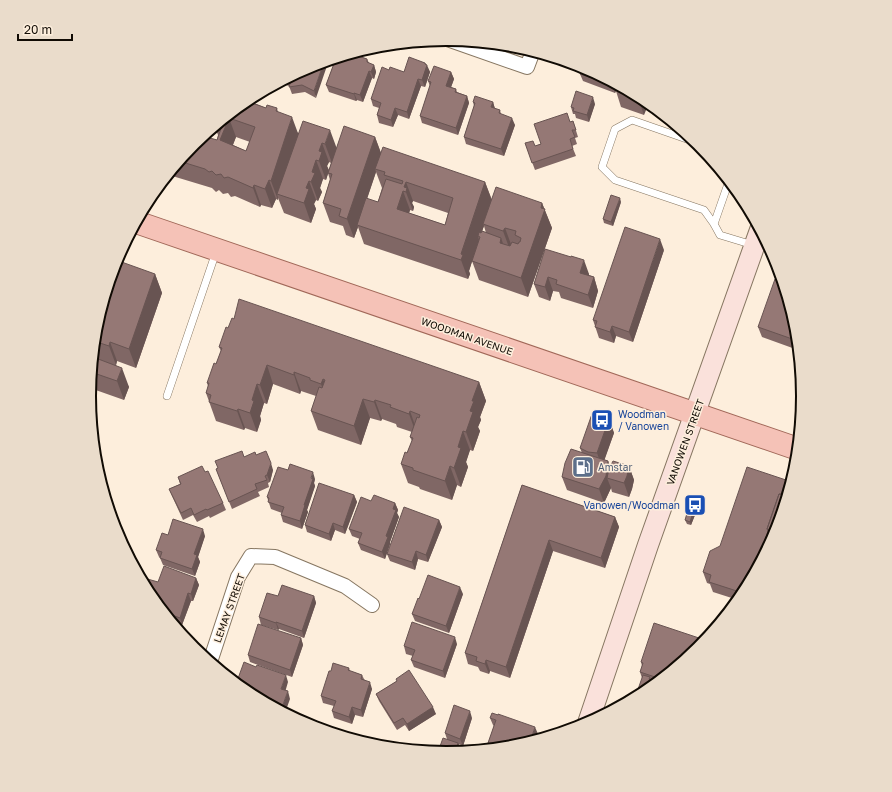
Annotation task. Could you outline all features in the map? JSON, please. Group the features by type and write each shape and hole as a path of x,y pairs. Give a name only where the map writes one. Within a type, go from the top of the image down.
{"main road":[{"name":"WOODMAN AVENUE","path":"141,224 792,447"},
{"name":"VANOWEN STREET","path":"591,714 648,545 758,238"}],"street":[{"path":"470,47 527,67 531,57"},
{"name":"LEMAY STREET","path":"212,656 238,577 251,556 275,557 345,586 372,605"}],"lane":[{"path":"681,137 632,120 615,129 602,167 614,180 704,210 720,234 758,238"},
{"path":"714,224 727,187"},
{"path":"167,396 217,250"}],"building":[{"path":"361,57 367,59 367,62 374,65 371,72 369,71 360,95 326,85 333,65"},
{"path":"409,57 427,65 422,80 418,79 407,112 395,108 391,120 377,115 381,103 371,99 382,67 389,70 390,67 404,72"},
{"path":"434,66 451,72 446,86 456,89 455,92 467,96 456,128 420,116 431,82 428,81"},
{"path":"321,69 314,91 302,85 289,87 291,82"},
{"path":"576,91 593,97 587,115 573,111 574,108 571,107"},
{"path":"475,96 493,102 491,107 500,110 499,113 512,118 501,149 464,137 475,103 473,102"},
{"path":"254,104 266,108 267,105 277,108 276,111 292,117 271,181 269,180 265,189 254,185 253,188 228,177 224,178 221,174 216,175 212,171 209,172 205,169 185,163 210,138 217,140 221,128 227,123 220,140 246,151 255,127 232,119"},
{"path":"567,113 570,122 573,121 576,130 572,130 575,137 570,139 573,149 532,163 525,143 533,141 535,146 541,144 534,124"},
{"path":"303,121 330,130 325,144 322,143 319,151 322,152 319,161 316,160 312,172 315,173 311,182 309,181 306,188 309,189 304,203 277,194"},
{"path":"344,126 375,137 347,219 339,216 341,209 323,203 332,174 328,173"},
{"path":"383,147 485,182 461,254 463,255 461,260 357,225 366,198 378,202 386,179 402,184 403,181 384,175 385,172 375,169","holes":["406,182 453,198 445,225 397,209 403,191 406,192 407,188 404,187"]},
{"path":"496,187 542,203 541,208 545,209 521,278 472,261 480,237 478,236 479,232 481,233 482,231 501,238 500,243 510,246 512,242 518,244 520,242 521,238 515,235 516,231 505,228 503,231 483,224"},
{"path":"611,195 620,198 611,222 603,219"},
{"path":"625,227 660,239 629,332 612,326 610,332 595,327 597,321 593,320"},
{"path":"545,249 584,260 580,273 594,277 588,295 556,284 557,280 548,277 545,287 534,284"},
{"path":"123,262 155,274 129,349 110,342 109,346 100,343 108,305"},
{"path":"775,279 784,305 791,339 758,327"},
{"path":"239,299 479,382 470,411 473,412 466,432 463,431 458,447 461,448 454,468 450,466 445,481 413,470 413,468 401,464 405,452 407,453 413,438 410,437 417,417 419,418 420,415 410,411 409,414 390,407 391,405 375,400 374,402 363,399 354,426 311,411 319,387 322,388 325,380 323,379 321,384 294,372 294,375 267,365 260,385 257,384 250,413 238,409 237,411 209,402 211,395 206,393 209,383 207,383 214,363 216,364 222,348 219,347 226,327 228,328 232,318 234,319"},
{"path":"98,359 122,368 117,381 97,374"},
{"path":"592,414 601,415 609,419 597,453 588,452 580,448"},
{"path":"571,449 608,461 606,476 599,489 562,477 565,463"},
{"path":"242,451 244,457 255,452 256,455 266,451 271,463 267,475 265,476 267,480 255,484 257,489 229,502 216,469 218,468 215,461"},
{"path":"613,461 629,466 624,483 607,478"},
{"path":"290,464 313,472 311,478 313,479 300,521 281,515 284,507 268,502 269,498 267,497 278,467 288,470"},
{"path":"202,466 205,472 208,471 223,503 194,515 191,508 181,513 169,489 181,484 178,477"},
{"path":"747,467 786,480 781,494 779,494 767,529 768,531 766,537 760,551 736,591 709,582 711,575 703,572 710,551 720,546"},
{"path":"319,483 354,495 343,527 333,523 329,534 305,525"},
{"path":"522,485 615,517 601,558 549,540 506,667 486,660 485,664 476,661 477,657 465,653"},
{"path":"779,494 782,494 777,509 769,530 767,529"},
{"path":"374,495 395,503 393,509 396,510 386,536 388,537 382,552 358,543 362,533 349,529 361,497 371,501"},
{"path":"404,507 439,520 426,555 416,551 412,562 387,554"},
{"path":"688,510 693,512 690,522 685,520"},
{"path":"173,519 203,529 194,554 197,555 192,569 160,558 162,552 156,550 162,533 168,535"},
{"path":"164,566 196,578 191,594 188,593 180,618 173,616 168,609 148,579 158,582"},
{"path":"428,575 460,587 446,626 412,614"},
{"path":"282,585 314,596 302,631 259,617 267,593 278,596"},
{"path":"412,622 455,637 443,671 411,660 415,650 404,646"},
{"path":"654,623 698,638 677,659 655,677 640,672 643,663 641,662"},
{"path":"258,624 301,638 290,670 248,655"},
{"path":"244,662 256,667 257,665 286,675 281,689 288,691 283,705 271,699 238,678"},
{"path":"333,663 349,668 348,670 362,675 361,679 370,682 361,710 352,707 349,717 332,711 336,701 321,696"},
{"path":"409,670 433,707 407,724 403,718 394,723 376,694 397,681 396,679"},
{"path":"643,675 650,677 649,679 651,680 638,688"},
{"path":"454,705 470,711 460,739 445,733"},
{"path":"492,713 498,714 535,727 532,735 489,743 496,720 490,718"},
{"path":"443,738 458,743 457,746 440,746"}],"place":[{"name":"Woodman / Vanowen","path":"602,420"},
{"name":"Amstar","path":"583,467"},
{"name":"Vanowen/Woodman","path":"695,505"}]}
